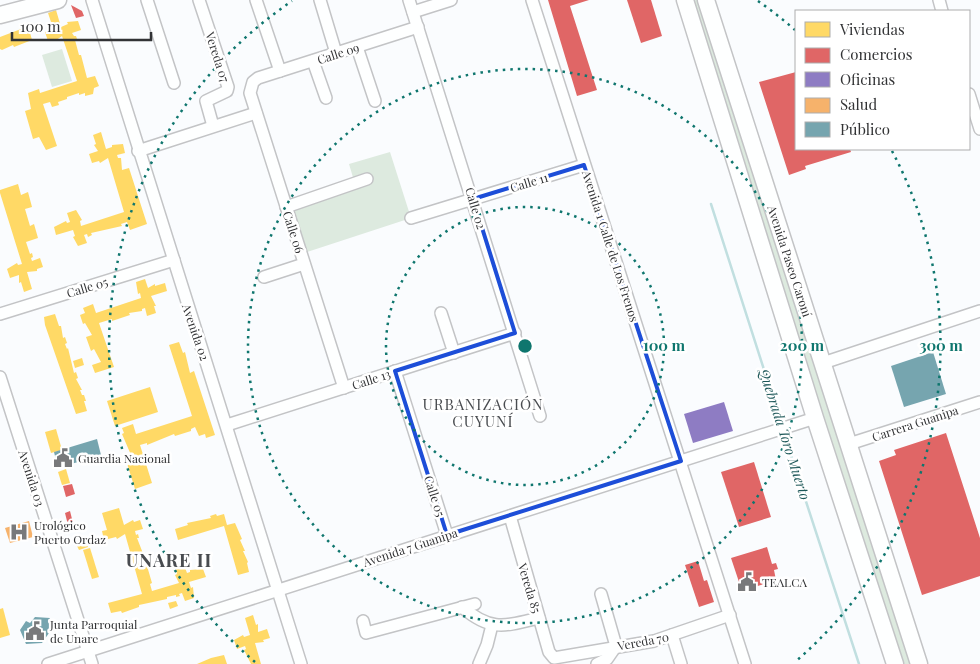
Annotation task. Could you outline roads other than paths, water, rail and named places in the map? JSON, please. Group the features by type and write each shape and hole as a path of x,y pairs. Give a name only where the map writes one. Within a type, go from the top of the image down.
{"street":[{"path":"0,15 58,0"},
{"name":"Avenida 02","path":"92,0 191,320 227,424 302,664"},
{"path":"147,0 174,83"},
{"name":"Vereda 07","path":"199,0 228,87 227,90 207,100 206,103 213,126"},
{"path":"256,0 280,71"},
{"path":"320,0 336,53"},
{"name":"Calle 02","path":"409,0 540,416"},
{"path":"413,12 452,0"},
{"name":"Avenida 1 Calle de Los Frenos","path":"532,0 745,664"},
{"name":"Avenida Paseo Caroní","path":"685,0 815,418 895,664"},
{"name":"Avenida Paseo Caroní","path":"706,0 919,664"},
{"name":"Calle 09","path":"258,78 418,27"},
{"path":"357,46 375,101"},
{"path":"313,61 326,98"},
{"name":"Calle 06","path":"258,78 253,82 250,94 344,388"},
{"path":"970,97 980,129"},
{"path":"138,151 256,113"},
{"name":"Calle 11","path":"411,218 584,165"},
{"path":"286,207 366,180"},
{"name":"Calle 05","path":"0,314 174,260"},
{"path":"264,277 304,264"},
{"path":"823,363 980,311"},
{"path":"441,313 454,352"},
{"name":"Calle 13","path":"227,424 515,333"},
{"name":"Calle 05","path":"395,371 447,535"},
{"name":"Avenida 03","path":"0,377 2,392 92,664"},
{"name":"Carrera Guanipa","path":"849,444 980,402"},
{"name":"Avenida 7 Guanipa","path":"48,664 815,418"},
{"name":"Vereda 85","path":"510,516 549,652 554,658"},
{"path":"597,664 607,659 616,646 601,594"},
{"path":"363,621 366,633 475,604"},
{"path":"462,607 482,622 492,625 515,624 539,618"},
{"name":"Vereda 70","path":"554,658 654,640 730,615"},
{"path":"479,664 487,645 492,625"},
{"path":"672,635 681,664"}],"waterway":[{"name":"Quebrada Toro Muerto","path":"711,204 782,426"},
{"name":"Quebrada Toro Muerto","path":"783,431 859,664"}],"place":[{"name":"Guardia Nacional","path":"63,458"},
{"name":"Urológico Puerto Ordaz","path":"19,532"},
{"name":"TEALCA","path":"747,582"},
{"name":"Junta Parroquial de Unare","path":"35,631"}],"district":[{"name":"URBANIZACIÓN CUYUNÍ","path":"483,412"},
{"name":"UNARE II","path":"169,560"}]}
